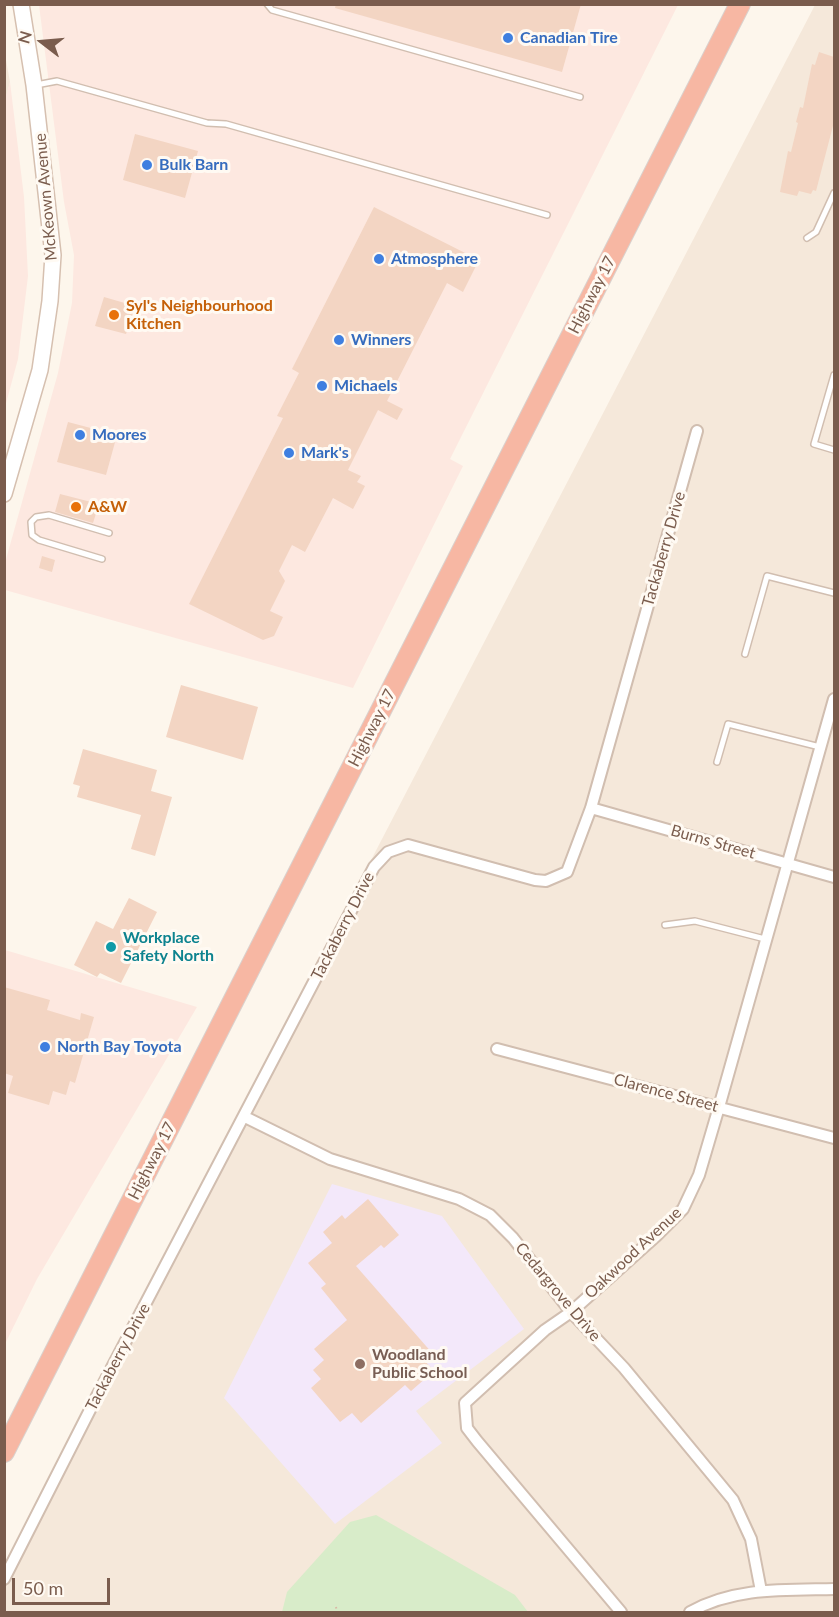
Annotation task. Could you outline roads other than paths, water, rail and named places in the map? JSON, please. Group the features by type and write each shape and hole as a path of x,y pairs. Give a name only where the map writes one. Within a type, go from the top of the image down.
{"highway":[{"name":"Highway 17","path":"4,1452 740,4"}],"street":[{"name":"McKeown Avenue","path":"4,494 40,370 50,302 52,234 34,86 21,4"},
{"name":"Tackaberry Drive","path":"4,1579 96,1398 374,867 388,852 408,845 546,881 567,872 591,808 697,430"},
{"name":"Oakwood Avenue","path":"621,1612 467,1428 465,1403 470,1396 545,1330 571,1312 683,1209 699,1175 834,699"},
{"name":"Burns Street","path":"591,808 834,877"},
{"name":"Clarence Street","path":"497,1049 834,1138"},
{"name":"Cedargrove Drive","path":"245,1117 330,1159 477,1206 513,1238 571,1312 624,1368 733,1500 751,1539 761,1591"},
{"path":"690,1612 720,1599 761,1591 834,1589"}],"lane":[{"path":"267,4 272,10 580,97"},
{"path":"34,86 57,81 207,123 245,129 547,215"},
{"path":"807,238 816,232 834,193"},
{"path":"834,375 814,444 834,450"},
{"path":"102,559 39,540 32,535 31,522 36,517 49,515 109,533"},
{"path":"745,654 767,576 834,592"},
{"path":"717,762 728,724 820,747"},
{"path":"665,925 695,921 765,939"}],"place":[{"name":"Canadian Tire","path":"508,38"},
{"name":"Bulk Barn","path":"147,165"},
{"name":"Atmosphere","path":"379,259"},
{"name":"Syl's Neighbourhood Kitchen","path":"114,315"},
{"name":"Winners","path":"339,340"},
{"name":"Michaels","path":"322,386"},
{"name":"Moores","path":"80,435"},
{"name":"Mark's","path":"289,453"},
{"name":"A&W","path":"76,507"},
{"name":"Workplace Safety North","path":"111,947"},
{"name":"North Bay Toyota","path":"45,1047"},
{"name":"Woodland Public School","path":"360,1364"}]}
